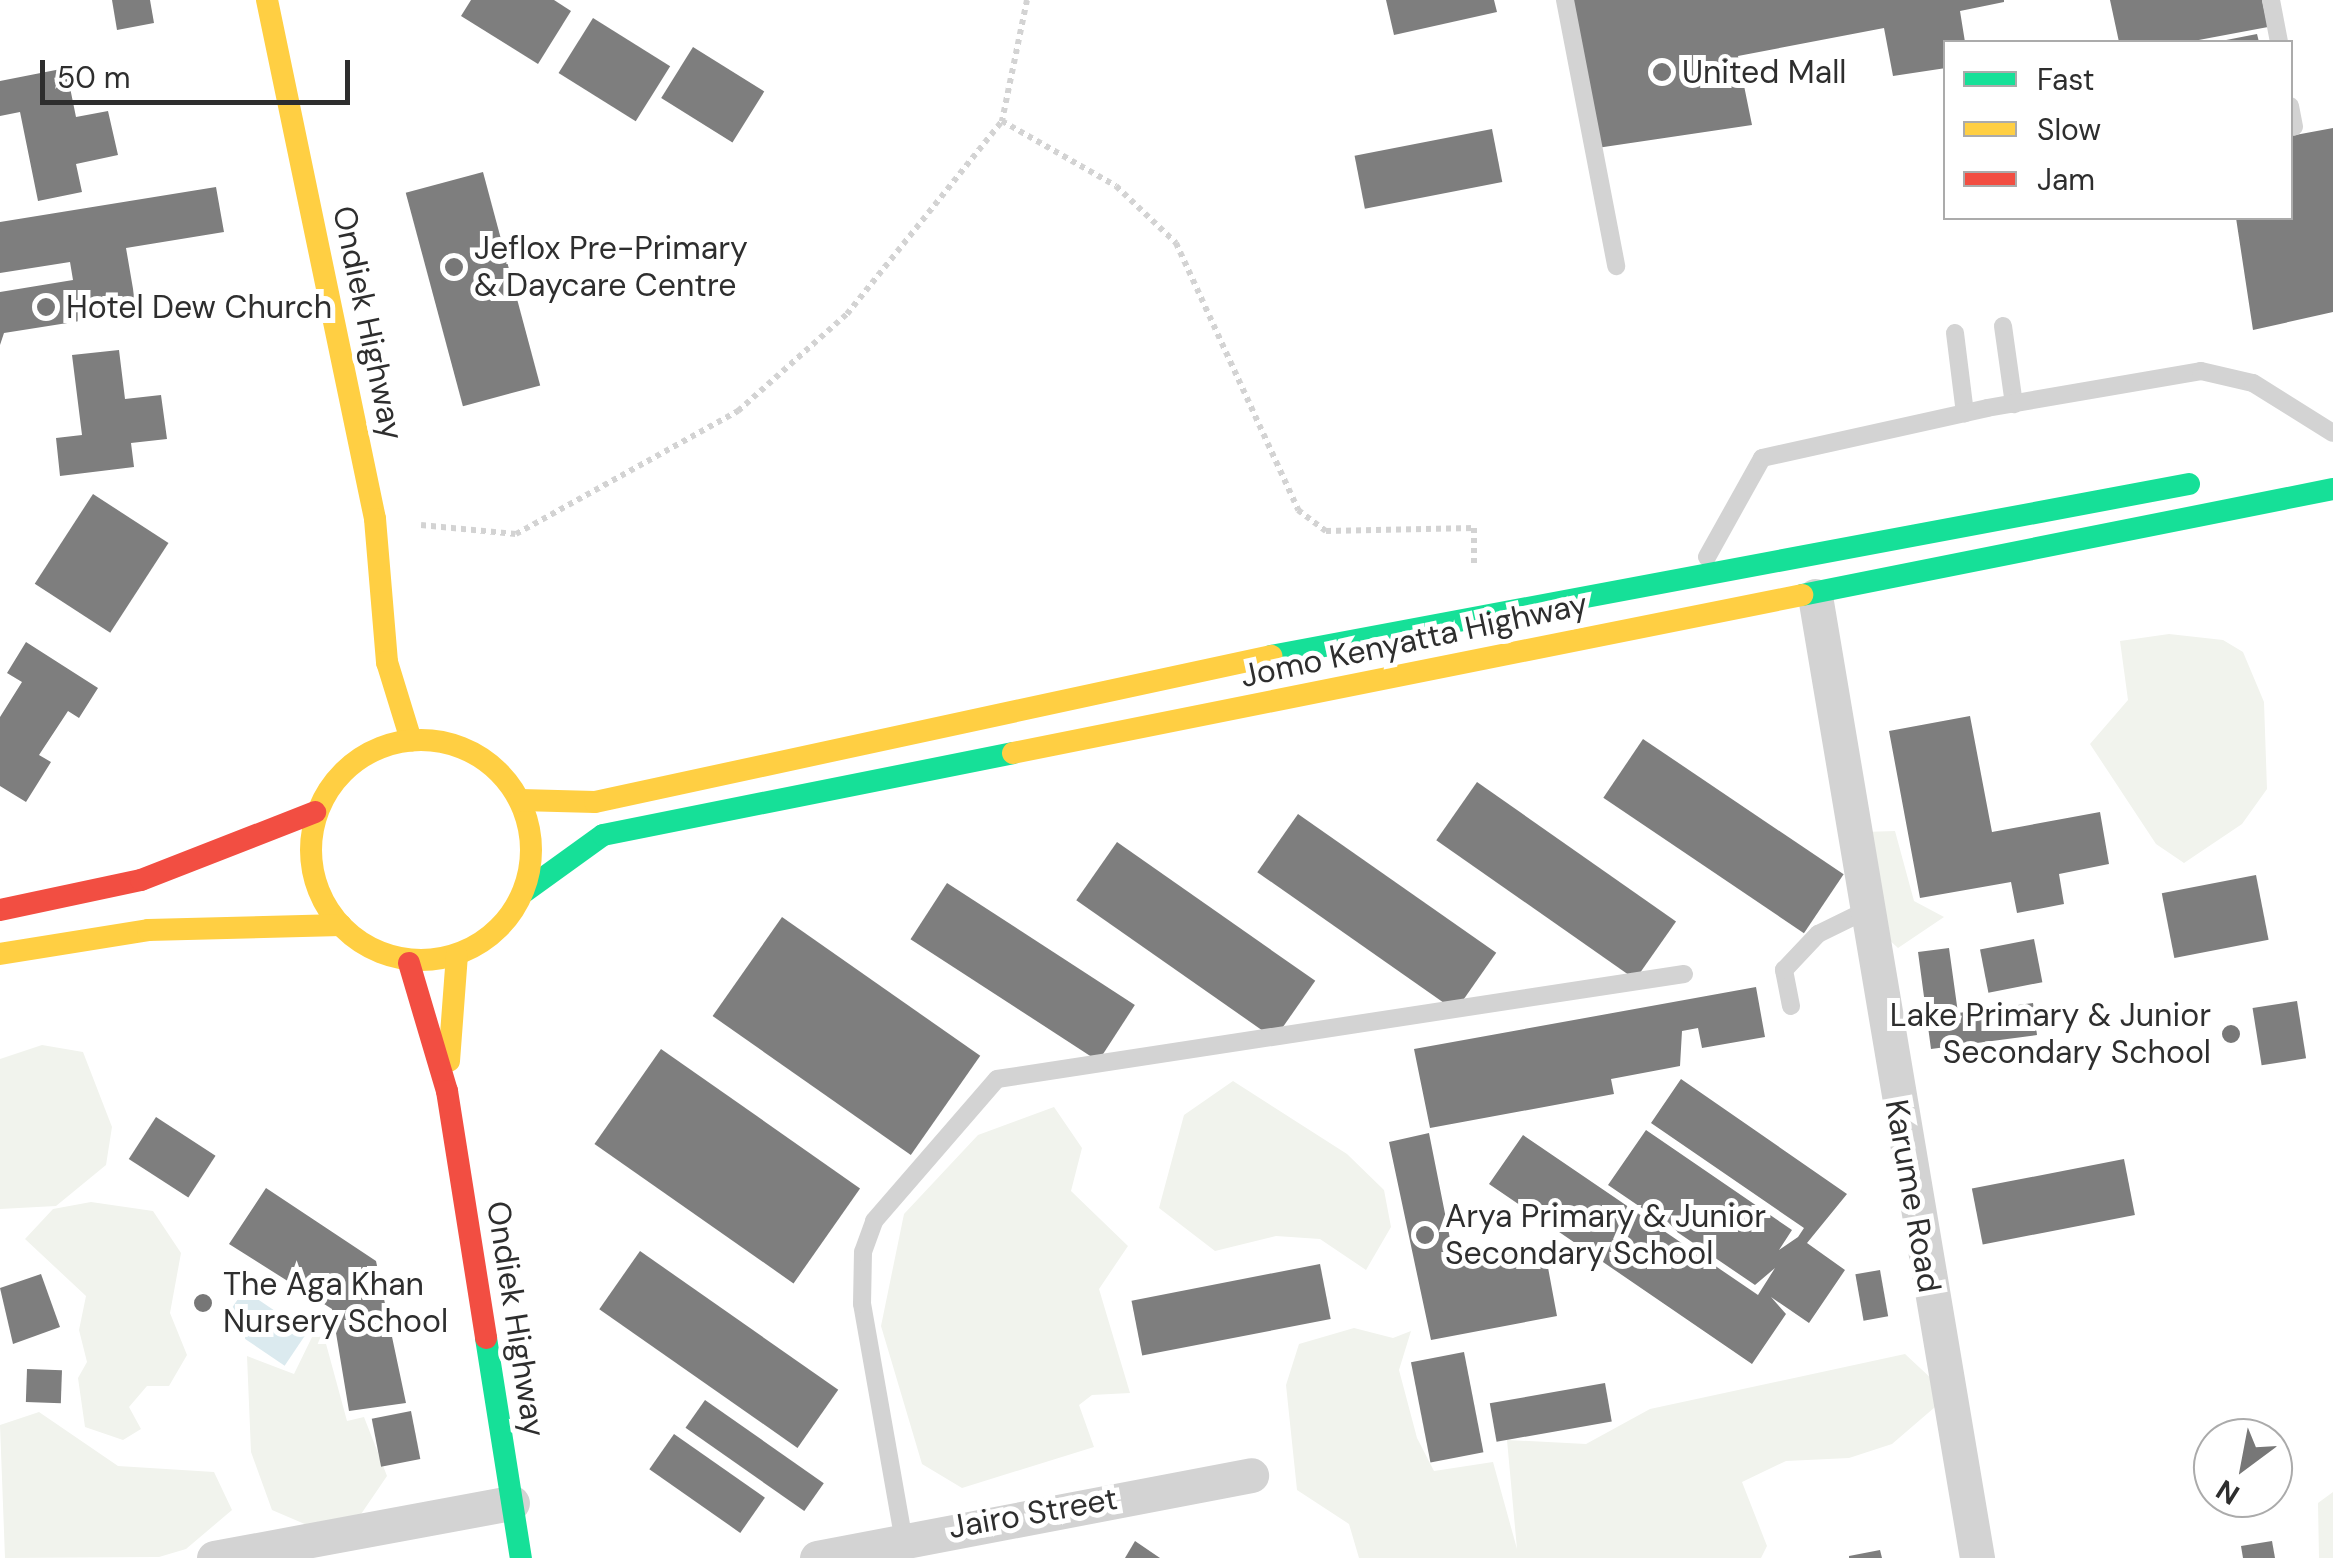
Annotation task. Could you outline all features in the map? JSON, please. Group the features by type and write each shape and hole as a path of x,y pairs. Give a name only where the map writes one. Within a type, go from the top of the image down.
{"main road":[{"name":"Ondiek Highway","path":"267,0 375,519 388,662 411,740"},
{"name":"Jomo Kenyatta Highway","path":"520,800 595,802 797,752 1474,620 1701,569 2218,478"},
{"name":"Jomo Kenyatta Highway","path":"409,964 457,954 508,918 524,892 603,835 1815,596 2333,489"},
{"name":"Ondiek Highway","path":"376,748 388,662"},
{"path":"340,925 312,869 316,812 334,780 376,748 411,740 477,754 520,800 530,830 524,892"},
{"path":"0,910 142,880 316,812"},
{"path":"0,954 148,930 340,925 409,964"},
{"name":"Ondiek Highway","path":"447,1091 457,954"},
{"name":"Ondiek Highway","path":"409,964 447,1091 521,1558"}],"street":[{"name":"Karume Road","path":"1815,596 1863,912 1978,1558"},
{"name":"Jairo Street","path":"817,1558 903,1536 1251,1475"},
{"path":"214,1558 512,1504"}],"lane":[{"path":"1564,0 1616,266"},
{"path":"2271,0 2279,40"},
{"path":"2293,122 2294,127"},
{"path":"2003,326 2014,404"},
{"path":"1955,333 1965,412"},
{"path":"1701,569 1762,458 1965,412 2200,371 2253,383 2333,434"},
{"path":"1791,1006 1784,970 1818,934 1863,912"},
{"path":"903,1536 862,1304 863,1252 874,1221 997,1079 1684,974"}],"path":[{"path":"375,519 516,534 738,411 847,314 1002,122 1027,0"},
{"path":"1002,122 1116,186 1176,242 1310,520 1326,531 1474,528 1474,620"}],"shaded area":[{"path":"2169,634 2223,640 2243,652 2264,702 2267,789 2242,824 2184,863 2156,844 2090,744 2128,700 2120,641"},
{"path":"1895,831 1914,901 1944,917 1898,948 1874,926 1864,832"},
{"path":"42,1045 83,1052 112,1127 106,1165 56,1206 0,1209 0,1059"},
{"path":"1233,1081 1347,1154 1384,1190 1391,1227 1366,1270 1320,1239 1276,1236 1215,1251 1159,1208 1184,1115"},
{"path":"1054,1107 1082,1148 1071,1191 1128,1246 1099,1289 1130,1393 1092,1395 1079,1405 1094,1447 962,1488 922,1464 881,1326 904,1214 978,1135"},
{"path":"91,1202 153,1211 181,1253 170,1313 187,1355 169,1386 147,1386 129,1407 141,1429 123,1440 85,1427 78,1378 87,1362 79,1330 86,1296 25,1239 53,1209"},
{"path":"244,1290 307,1332 285,1366 222,1323"},
{"path":"1354,1328 1393,1338 1411,1331 1399,1370 1417,1438 1434,1471 1493,1462 1517,1549 1507,1440 1586,1444 1650,1409 1905,1354 1949,1395 1892,1444 1849,1458 1786,1461 1742,1482 1767,1546 1761,1558 1359,1558 1349,1524 1297,1490 1286,1385 1299,1344"},
{"path":"314,1333 325,1340 347,1421 364,1417 387,1476 357,1520 307,1525 272,1510 251,1452 247,1356 294,1374"},
{"path":"39,1412 118,1466 214,1472 232,1510 186,1549 159,1557 5,1558 0,1425"},
{"path":"2333,1492 2333,1558 2319,1558 2318,1503"}],"building":[{"path":"112,0 150,0 154,23 117,30"},
{"path":"471,0 554,0 571,11 538,64 461,16"},
{"path":"1386,0 1494,0 1497,12 1394,35"},
{"name":"United Mall","path":"1570,0 2004,0 1960,11 1965,40 1943,40 1943,68 1893,76 1884,28 1738,56 1752,125 1597,148"},
{"path":"2110,0 2262,0 2268,27 2199,40 2119,40"},
{"path":"593,18 670,66 636,121 559,73"},
{"path":"2257,34 2258,40 2226,40"},
{"path":"693,47 764,92 732,142 661,98"},
{"path":"66,68 76,117 108,111 118,155 76,164 82,192 38,201 20,112 0,116 0,81"},
{"path":"2333,128 2333,312 2253,330 2236,220 2293,220 2293,135"},
{"path":"1492,129 1502,182 1365,209 1355,156"},
{"path":"483,172 540,385 463,406 406,193"},
{"path":"216,187 224,232 126,248 137,312 4,333 0,345 0,292 73,280 70,262 0,273 0,222"},
{"path":"119,350 125,399 161,395 167,439 131,443 134,467 60,476 56,438 82,435 72,355"},
{"path":"93,494 168,543 110,633 35,584"},
{"path":"26,642 98,688 79,718 68,711 39,755 51,762 26,802 0,786 0,717 22,682 7,673"},
{"path":"1970,716 1992,832 2100,812 2109,864 2059,874 2064,904 2017,913 2011,882 1920,898 1889,731"},
{"path":"1643,739 1844,874 1804,933 1603,798"},
{"path":"1477,782 1676,921 1635,980 1436,840"},
{"path":"1298,814 1496,953 1456,1011 1257,872"},
{"path":"1117,842 1315,981 1275,1039 1076,900"},
{"path":"2256,875 2269,940 2174,958 2162,893"},
{"path":"947,883 1135,1005 1098,1061 911,939"},
{"path":"782,917 980,1056 911,1155 713,1016"},
{"path":"2034,939 2042,982 1988,993 1980,949"},
{"path":"1949,948 1958,1013 2033,1003 2037,1035 1931,1049 1918,952"},
{"path":"1756,987 1765,1037 1702,1048 1698,1028 1682,1031 1680,1066 1611,1079 1614,1094 1430,1128 1414,1049"},
{"path":"2297,1001 2306,1058 2262,1065 2253,1008"},
{"path":"661,1049 860,1188 794,1283 594,1144"},
{"path":"1681,1079 1847,1194 1807,1243 1845,1270 1809,1323 1771,1297 1786,1314 1752,1364 1489,1184 1523,1135 1758,1295 1775,1268 1755,1285 1608,1185 1646,1130 1792,1230 1779,1250 1798,1237 1804,1228 1651,1123"},
{"path":"156,1117 216,1156 188,1198 129,1159"},
{"path":"1429,1133 1455,1264 1544,1246 1557,1316 1431,1340 1389,1142"},
{"path":"2124,1159 2135,1215 1983,1245 1972,1189"},
{"path":"266,1188 376,1261 406,1403 349,1411 332,1309 229,1244"},
{"path":"640,1251 838,1390 798,1448 599,1309"},
{"path":"1320,1264 1331,1319 1142,1356 1132,1301"},
{"path":"1880,1270 1888,1316 1864,1321 1855,1274"},
{"path":"41,1274 60,1327 13,1344 0,1288"},
{"path":"1464,1352 1483,1452 1430,1462 1411,1362"},
{"path":"27,1369 62,1370 61,1403 26,1402"},
{"path":"1605,1383 1612,1421 1497,1442 1490,1403"},
{"path":"705,1400 824,1483 804,1511 685,1428"},
{"path":"411,1411 420,1459 381,1467 372,1419"},
{"path":"674,1434 765,1498 740,1533 649,1469"},
{"path":"1135,1541 1160,1558 1125,1558"},
{"path":"2272,1541 2275,1558 2243,1558 2241,1546"},
{"path":"1880,1550 1882,1558 1849,1558 1849,1556"}],"traffic: fast":[{"path":"1271,656 2189,484"},
{"path":"1802,595 2333,489"},
{"path":"524,892 603,835 1013,753"},
{"path":"486,1338 521,1558"}],"traffic: slow":[{"path":"267,0 375,519 387,662 411,740"},
{"path":"1013,753 1802,595"},
{"path":"520,800 595,802 1271,656"},
{"path":"421,740 463,748 499,772 523,808 531,850 523,892 499,928 463,952 421,960 379,952 343,928 319,892 311,850 319,808 343,772 379,748 421,740"},
{"path":"0,954 148,930 341,925"},
{"path":"449,1061 457,955"}],"traffic: jam":[{"path":"0,910 141,880 315,812"},
{"path":"409,963 447,1091 486,1338"}],"place":[{"name":"United Mall","path":"1662,72"},
{"name":"Jeflox Pre-Primary & Daycare Centre","path":"454,267"},
{"name":"Hotel Dew Church","path":"46,307"},
{"name":"Lake Primary & Junior Secondary School","path":"2231,1034"},
{"name":"Arya Primary & Junior Secondary School","path":"1425,1235"},
{"name":"The Aga Khan Nursery School","path":"203,1303"}]}
